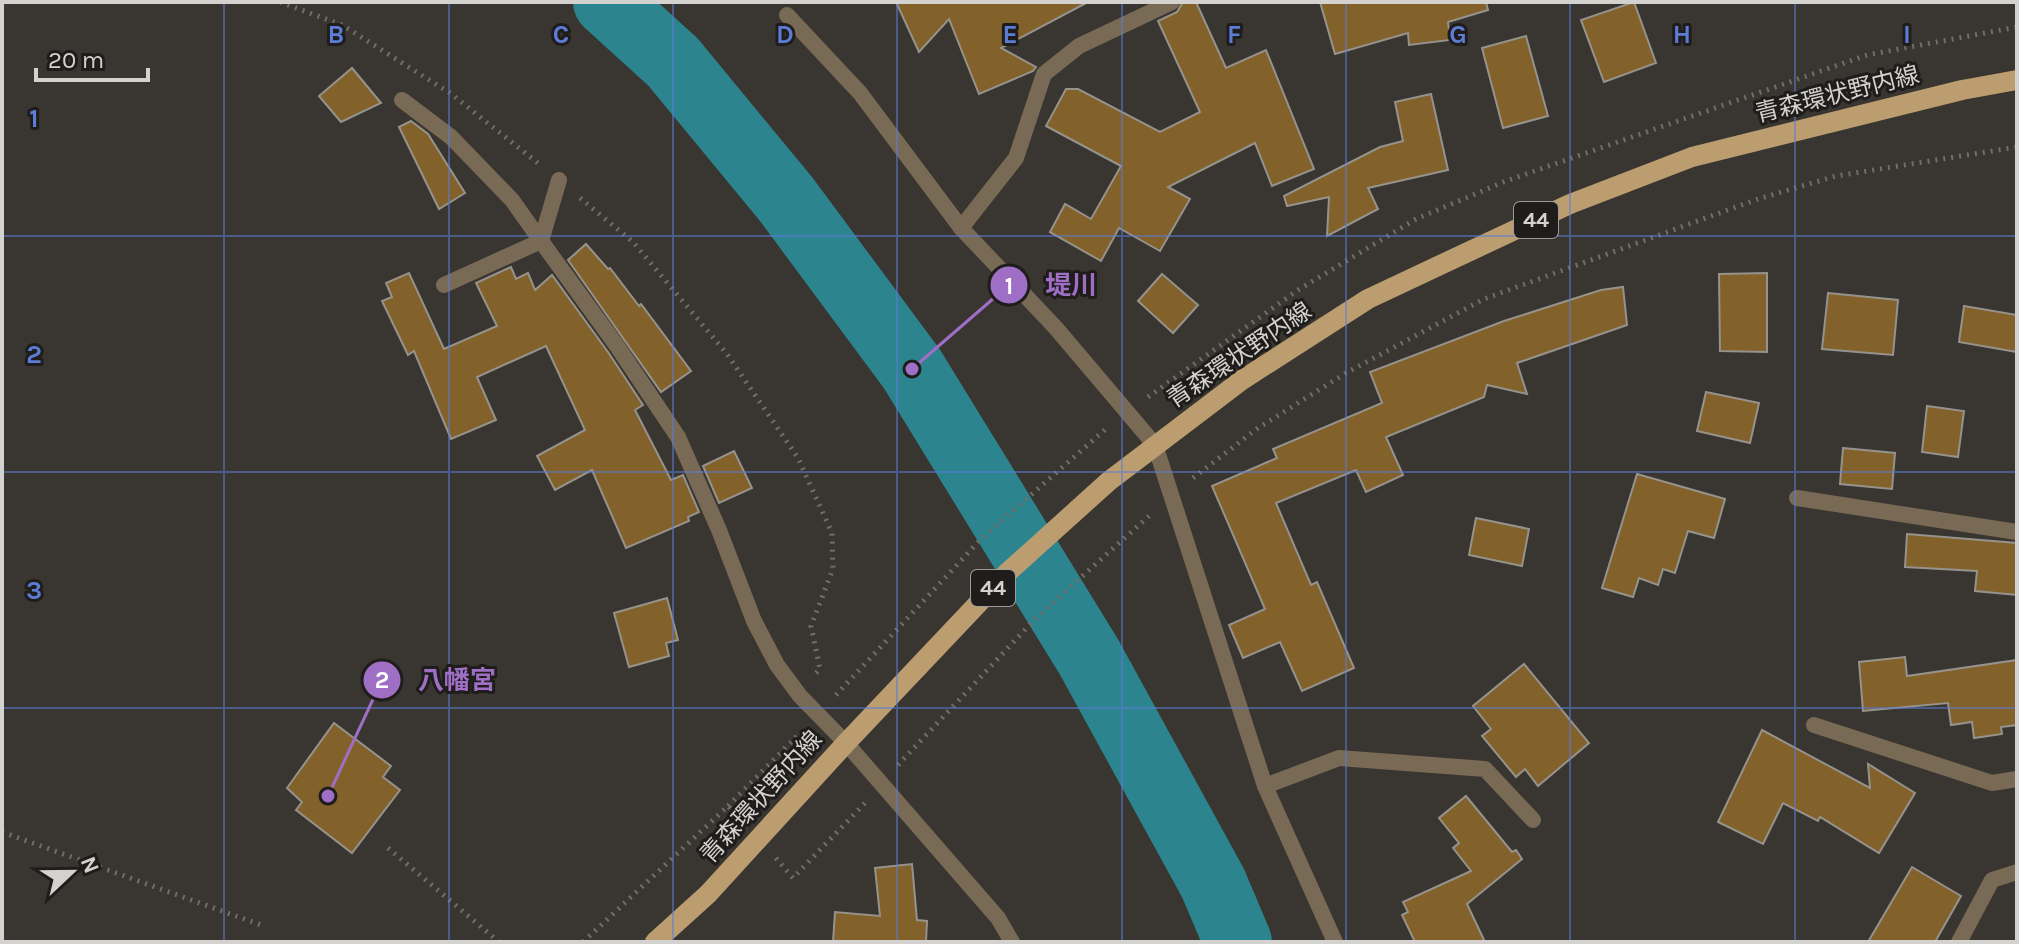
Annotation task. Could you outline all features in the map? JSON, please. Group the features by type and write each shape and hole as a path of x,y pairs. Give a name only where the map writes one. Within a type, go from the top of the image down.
{"main road":[{"name":"青森環状野内線","path":"655,942 708,894 1007,573 1109,481 1242,380 1368,299 1570,204 1692,157 1962,90 2017,80"}],"street":[{"path":"961,228 1016,158 1044,74 1079,46 1172,2"},
{"path":"787,15 860,93 961,228 1055,327 1155,445 1265,786 1335,942"},
{"path":"402,100 451,137 512,200 640,378 678,437 754,621 777,665 800,696 846,743 998,918 1012,942"},
{"path":"444,285 541,241 559,180"},
{"path":"1797,498 2017,532"},
{"path":"1814,725 1992,783 2017,779"},
{"path":"1265,786 1339,758 1485,769 1533,820"},
{"path":"1959,942 1992,880 2017,872"}],"path":[{"path":"280,2 342,25 450,93 633,242 727,354 798,458 832,533 833,569 811,626 820,669 800,696"},
{"path":"728,806 793,878 1036,618 1172,495 1258,428 1346,373 1484,299 1758,199 1836,176 2017,147"},
{"path":"583,942 728,806 818,715 981,539 1087,445"},
{"path":"2,832 261,925"},
{"path":"388,848 499,942"}],"building":[{"path":"896,2 1088,2 1001,48 1036,67 979,94 949,19 919,52"},
{"path":"1183,2 1196,2 1226,68 1266,50 1314,169 1272,186 1255,143 1168,187 1190,199 1160,251 1119,228 1101,261 1050,232 1065,204 1091,219 1121,166 1046,126 1066,89 1078,89 1160,132 1200,112 1158,21 1177,12"},
{"path":"1320,2 1486,2 1488,10 1448,22 1450,40 1409,45 1408,33 1335,54"},
{"path":"1634,2 1656,63 1604,82 1581,20"},
{"path":"1526,36 1548,116 1503,128 1482,48"},
{"path":"352,68 381,103 341,122 319,96"},
{"path":"1431,94 1448,170 1368,188 1378,209 1327,236 1329,197 1287,206 1284,196 1380,147 1403,141 1395,102"},
{"path":"411,121 428,134 465,193 439,209 399,127"},
{"path":"586,244 610,268 639,306 641,304 691,371 661,392 568,260"},
{"path":"511,267 516,279 528,273 535,290 552,275 608,352 643,405 635,410 671,480 683,475 699,512 688,517 689,521 626,548 592,470 555,490 537,456 585,430 546,346 477,377 496,420 451,439 414,351 408,355 382,301 392,297 386,283 409,273 444,349 497,326 476,283"},
{"path":"1767,273 1767,352 1720,351 1719,274"},
{"path":"1162,274 1198,305 1173,333 1138,301"},
{"path":"1623,287 1627,325 1517,363 1527,394 1487,385 1484,397 1386,437 1403,475 1366,492 1356,470 1276,503 1311,585 1317,582 1354,668 1302,691 1280,642 1243,658 1229,625 1265,609 1212,486 1277,458 1273,449 1382,403 1370,372 1504,321 1601,290"},
{"path":"1828,293 1898,300 1893,355 1822,349"},
{"path":"1964,306 2017,315 2017,352 1959,342"},
{"path":"1706,392 1759,403 1750,443 1697,431"},
{"path":"1927,406 1964,411 1958,457 1922,452"},
{"path":"1843,448 1895,453 1892,489 1840,484"},
{"path":"734,451 752,488 719,503 703,466"},
{"path":"1637,474 1725,499 1714,538 1688,531 1675,573 1663,569 1658,585 1639,578 1633,597 1602,588"},
{"path":"1476,518 1529,529 1522,566 1469,555"},
{"path":"1907,534 2017,543 2017,595 1975,591 1977,571 1905,567"},
{"path":"667,598 678,640 666,643 669,656 629,667 614,613"},
{"path":"1905,657 1907,676 2017,660 2017,725 2001,727 2002,734 1974,738 1972,722 1951,725 1948,703 1863,711 1859,662"},
{"path":"1524,664 1589,743 1538,786 1525,769 1516,777 1482,736 1491,729 1473,706"},
{"path":"334,723 391,766 383,777 400,790 352,853 296,810 302,802 287,788"},
{"path":"1762,730 1870,788 1868,764 1915,793 1879,853 1820,817 1818,821 1783,803 1763,844 1718,822"},
{"path":"1466,796 1512,852 1516,850 1522,859 1467,904 1485,942 1415,942 1402,915 1408,912 1403,902 1471,871 1453,848 1459,843 1439,818"},
{"path":"912,864 917,920 927,921 926,942 833,942 835,912 880,916 875,868"},
{"path":"1912,867 1961,896 1935,942 1868,942"}],"waterway":[{"path":"607,2 673,62 786,199 912,369 1089,657 1213,883 1238,942"}],"place":[{"name":"堤川","path":"912,369"},
{"name":"八幡宮","path":"328,796"}]}
